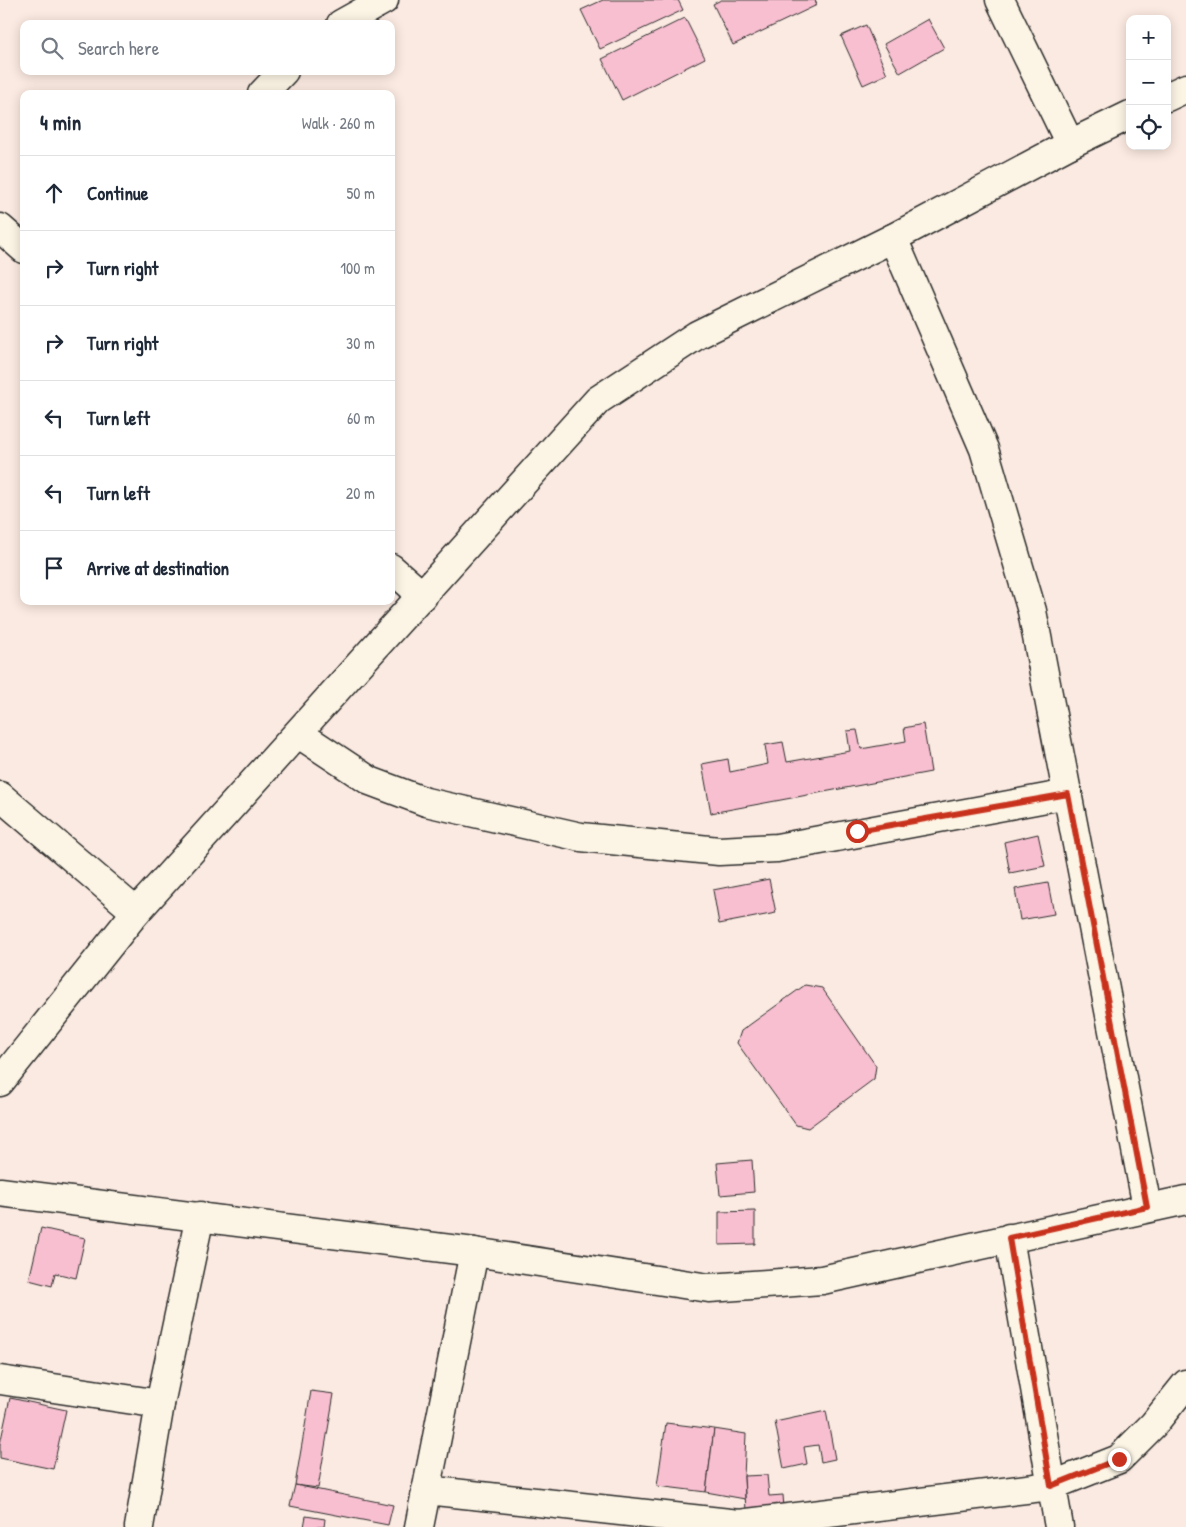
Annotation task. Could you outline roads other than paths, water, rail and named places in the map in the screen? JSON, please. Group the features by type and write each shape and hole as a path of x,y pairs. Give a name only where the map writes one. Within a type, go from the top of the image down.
{"street":[{"path":"348,20 384,0"},
{"path":"1000,0 1070,144"},
{"path":"266,90 280,75"},
{"path":"1171,95 1186,88"},
{"path":"0,1082 136,912 299,734 598,400 697,335 894,238 1070,144 1126,117"},
{"path":"0,228 20,246"},
{"path":"894,238 984,449 1032,611 1147,1207"},
{"path":"395,572 423,596"},
{"path":"299,734 370,781 426,802 580,837 719,850 777,848 1068,794"},
{"path":"0,796 136,912"},
{"path":"0,1192 474,1252 709,1288 822,1280 1147,1207 1186,1200"},
{"path":"140,1527 160,1404 200,1216"},
{"path":"1009,1238 1059,1527"},
{"path":"419,1527 474,1252"},
{"path":"0,1380 160,1404"},
{"path":"426,1490 739,1524 1051,1486 1119,1459 1153,1425 1186,1384"}]}
